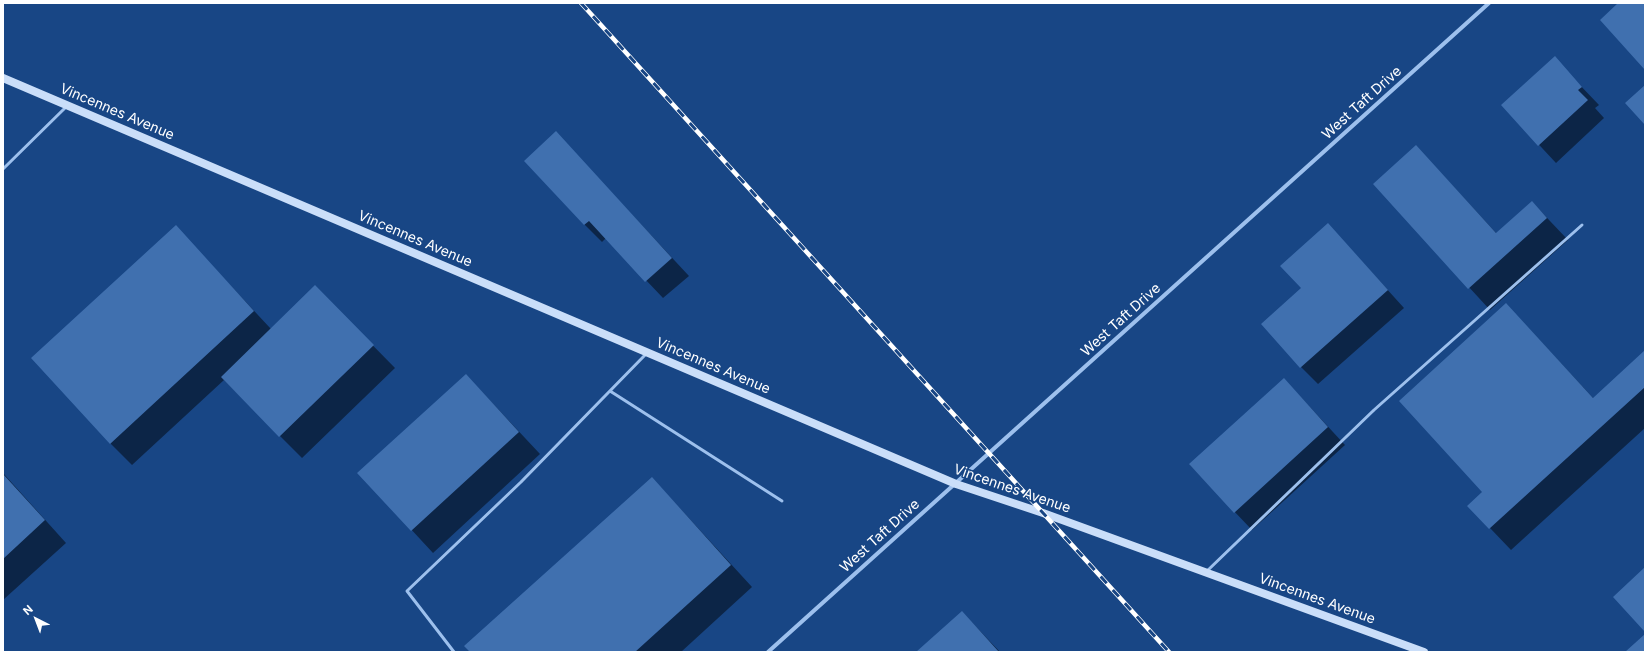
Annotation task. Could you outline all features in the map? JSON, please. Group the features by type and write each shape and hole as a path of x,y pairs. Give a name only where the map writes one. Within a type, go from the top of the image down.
{"street":[{"name":"West Taft Drive","path":"768,652 1489,3"},
{"name":"Vincennes Avenue","path":"3,78 956,484 1043,513 1424,652"}],"lane":[{"path":"3,168 68,105"},
{"path":"1206,572 1374,410 1582,225"},
{"path":"454,652 407,591 521,482 647,352"},
{"path":"610,391 782,501"}],"building":[{"path":"1618,3 1645,3 1645,70 1600,20"},
{"path":"1555,56 1582,87 1578,90 1588,100 1538,146 1501,105"},
{"path":"1645,85 1645,125 1625,103"},
{"path":"556,131 672,258 645,282 589,221 584,225 524,161"},
{"path":"1416,145 1496,233 1532,201 1547,218 1468,289 1373,184"},
{"path":"1328,223 1388,290 1300,368 1261,324 1301,288 1280,266"},
{"path":"176,225 254,311 110,444 31,358"},
{"path":"315,285 374,345 279,437 221,377"},
{"path":"1506,303 1593,398 1645,350 1645,387 1489,529 1467,506 1482,492 1399,401"},
{"path":"466,374 519,432 411,531 357,473"},
{"path":"1284,378 1328,427 1234,513 1189,464"},
{"path":"3,474 45,520 3,559"},
{"path":"652,477 731,565 635,652 470,652 464,646"},
{"path":"1645,567 1645,632 1613,597"},
{"path":"962,611 999,652 916,652"},
{"path":"1645,634 1645,652 1625,652"}],"railway":[{"path":"581,3 1169,652"}]}
